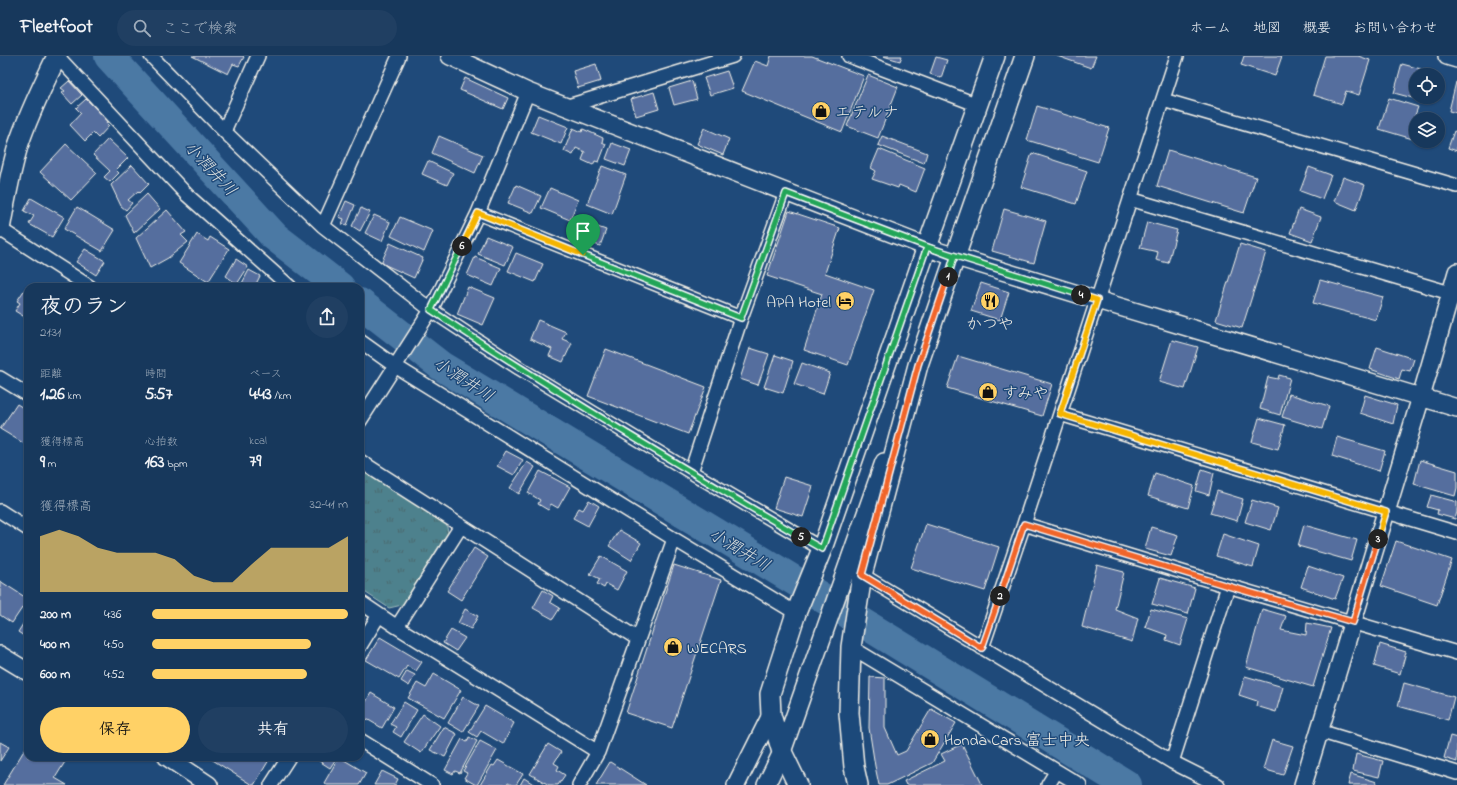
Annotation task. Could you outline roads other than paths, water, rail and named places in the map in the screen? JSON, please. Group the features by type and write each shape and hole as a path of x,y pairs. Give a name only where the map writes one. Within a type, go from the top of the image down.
{"main road":[{"path":"0,229 18,145 35,102 57,56"},
{"path":"798,785 782,752 771,715 770,694 796,613 822,549 995,56"},
{"path":"858,785 854,767 849,713 850,647 862,575 918,365 954,257 1025,56"}],"street":[{"path":"57,56 187,195 286,283"},
{"path":"151,56 224,131 323,226 428,315 822,549"},
{"path":"224,131 258,56"},
{"path":"323,226 399,56"},
{"path":"450,56 528,92 568,106 786,193 954,257 1457,408"},
{"path":"568,106 733,56"},
{"path":"849,56 978,105"},
{"path":"982,648 1177,56"},
{"path":"1447,56 1457,59"},
{"path":"364,415 428,315 478,213 528,92"},
{"path":"1162,100 1457,186"},
{"path":"691,472 741,318 786,193"},
{"path":"1130,199 1454,294"},
{"path":"478,213 741,318"},
{"path":"0,229 84,283"},
{"path":"1303,785 1421,397 1454,294 1457,272"},
{"path":"364,344 395,366 796,613"},
{"path":"766,785 782,752 918,365"},
{"path":"0,378 24,393"},
{"path":"1060,414 1457,533"},
{"path":"364,464 638,639"},
{"path":"0,511 24,526"},
{"path":"1024,524 1457,653"},
{"path":"397,627 461,526"},
{"path":"579,785 598,752 674,539"},
{"path":"862,575 1172,762 1218,785"},
{"path":"1172,762 1228,586"},
{"path":"364,605 397,627 598,752"},
{"path":"364,639 379,615"},
{"path":"850,647 1056,772 1080,785"},
{"path":"0,655 24,670"},
{"path":"736,785 771,715"},
{"path":"1319,731 1457,773"},
{"path":"364,742 432,785"},
{"path":"173,761 209,785"},
{"path":"271,785 286,761"},
{"path":"1048,785 1056,772"}],"waterway":[{"name":"小潤井川","path":"109,56 274,236 335,283"},
{"name":"小潤井川","path":"364,306 441,366 1127,785"}],"place":[{"name":"エテルナ","path":"821,111"},
{"name":"APA Hotel","path":"845,301"},
{"name":"かつや","path":"990,301"},
{"name":"すみや","path":"988,392"},
{"name":"WECARS","path":"673,647"},
{"name":"Honda Cars 富士中央","path":"930,739"}]}
